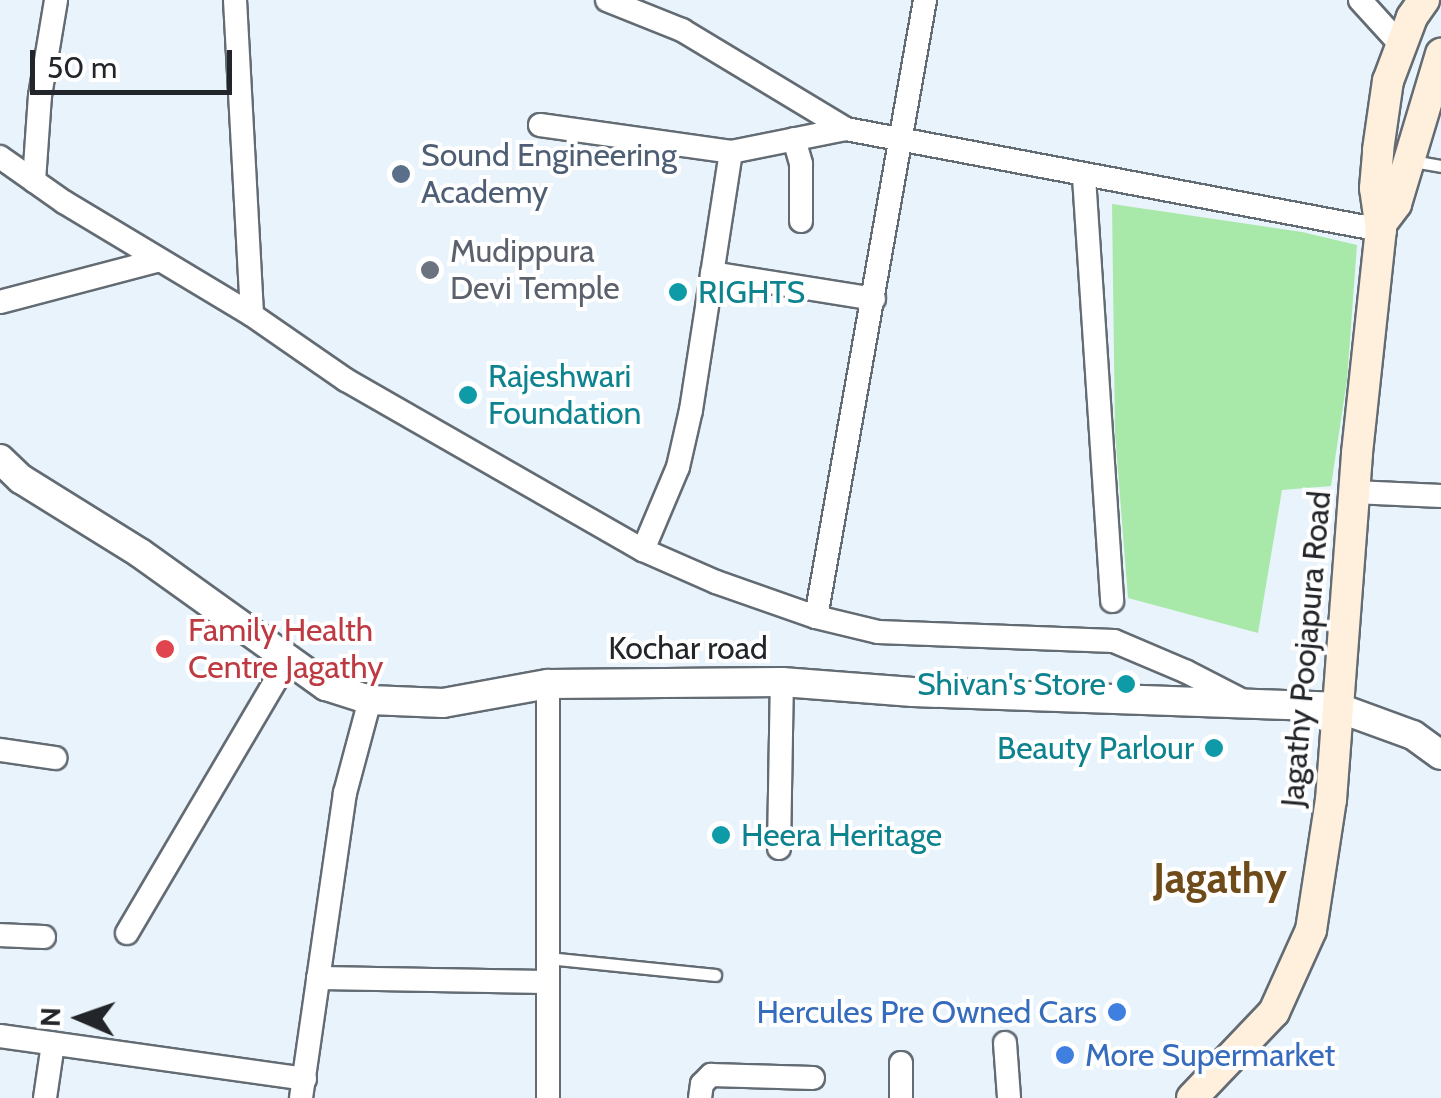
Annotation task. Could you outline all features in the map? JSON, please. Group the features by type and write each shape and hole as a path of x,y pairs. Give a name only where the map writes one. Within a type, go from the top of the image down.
{"main road":[{"path":"1381,227 1376,188 1388,81 1412,21"},
{"path":"1381,227 1396,204 1440,55"},
{"name":"Jagathy Poojapura Road","path":"1192,1098 1274,1012 1311,930 1331,800 1354,492 1381,227"}],"street":[{"path":"34,181 40,96 56,0"},
{"path":"235,0 252,315"},
{"path":"606,0 682,30 846,128"},
{"path":"816,617 904,137 925,0"},
{"path":"1360,0 1412,21"},
{"path":"540,125 730,152 846,128 1084,177 1381,227"},
{"path":"794,139 802,164 801,222"},
{"path":"643,550 678,467 730,152"},
{"path":"0,157 252,315 346,380 643,550 716,582 816,617 878,632 1114,642 1188,672 1252,706"},
{"path":"1084,177 1112,601"},
{"path":"0,302 160,260"},
{"path":"712,274 874,300"},
{"name":"Kochar road","path":"0,459 21,478 140,553 287,661 326,686 370,700 443,703 548,684 782,682 1336,707 1414,735 1441,755"},
{"path":"1354,492 1441,496"},
{"path":"127,934 287,661"},
{"path":"780,848 782,682"},
{"path":"548,684 548,1098"},
{"path":"0,1036 303,1088 344,793 370,700"},
{"path":"0,750 55,758"},
{"path":"0,935 44,937"},
{"path":"318,978 548,970"},
{"path":"1005,1043 1009,1098"},
{"path":"45,1098 53,1044"},
{"path":"901,1062 901,1098"},
{"path":"700,1098 702,1084 711,1075 813,1078"}],"lane":[{"path":"1408,160 1441,166"},
{"path":"548,970 715,975"}],"green space":[{"path":"1112,204 1302,232 1357,245 1347,380 1331,486 1282,490 1258,633 1128,598 1115,433"}],"place":[{"name":"Sound Engineering Academy","path":"401,174"},
{"name":"Mudippura Devi Temple","path":"430,270"},
{"name":"RIGHTS","path":"678,292"},
{"name":"Rajeshwari Foundation","path":"468,395"},
{"name":"Family Health Centre Jagathy","path":"165,649"},
{"name":"Shivan's Store","path":"1126,684"},
{"name":"Beauty Parlour","path":"1214,748"},
{"name":"Heera Heritage","path":"721,835"},
{"name":"Hercules Pre Owned Cars","path":"1117,1012"},
{"name":"More Supermarket","path":"1065,1055"}],"district":[{"name":"Jagathy","path":"1220,878"}]}
